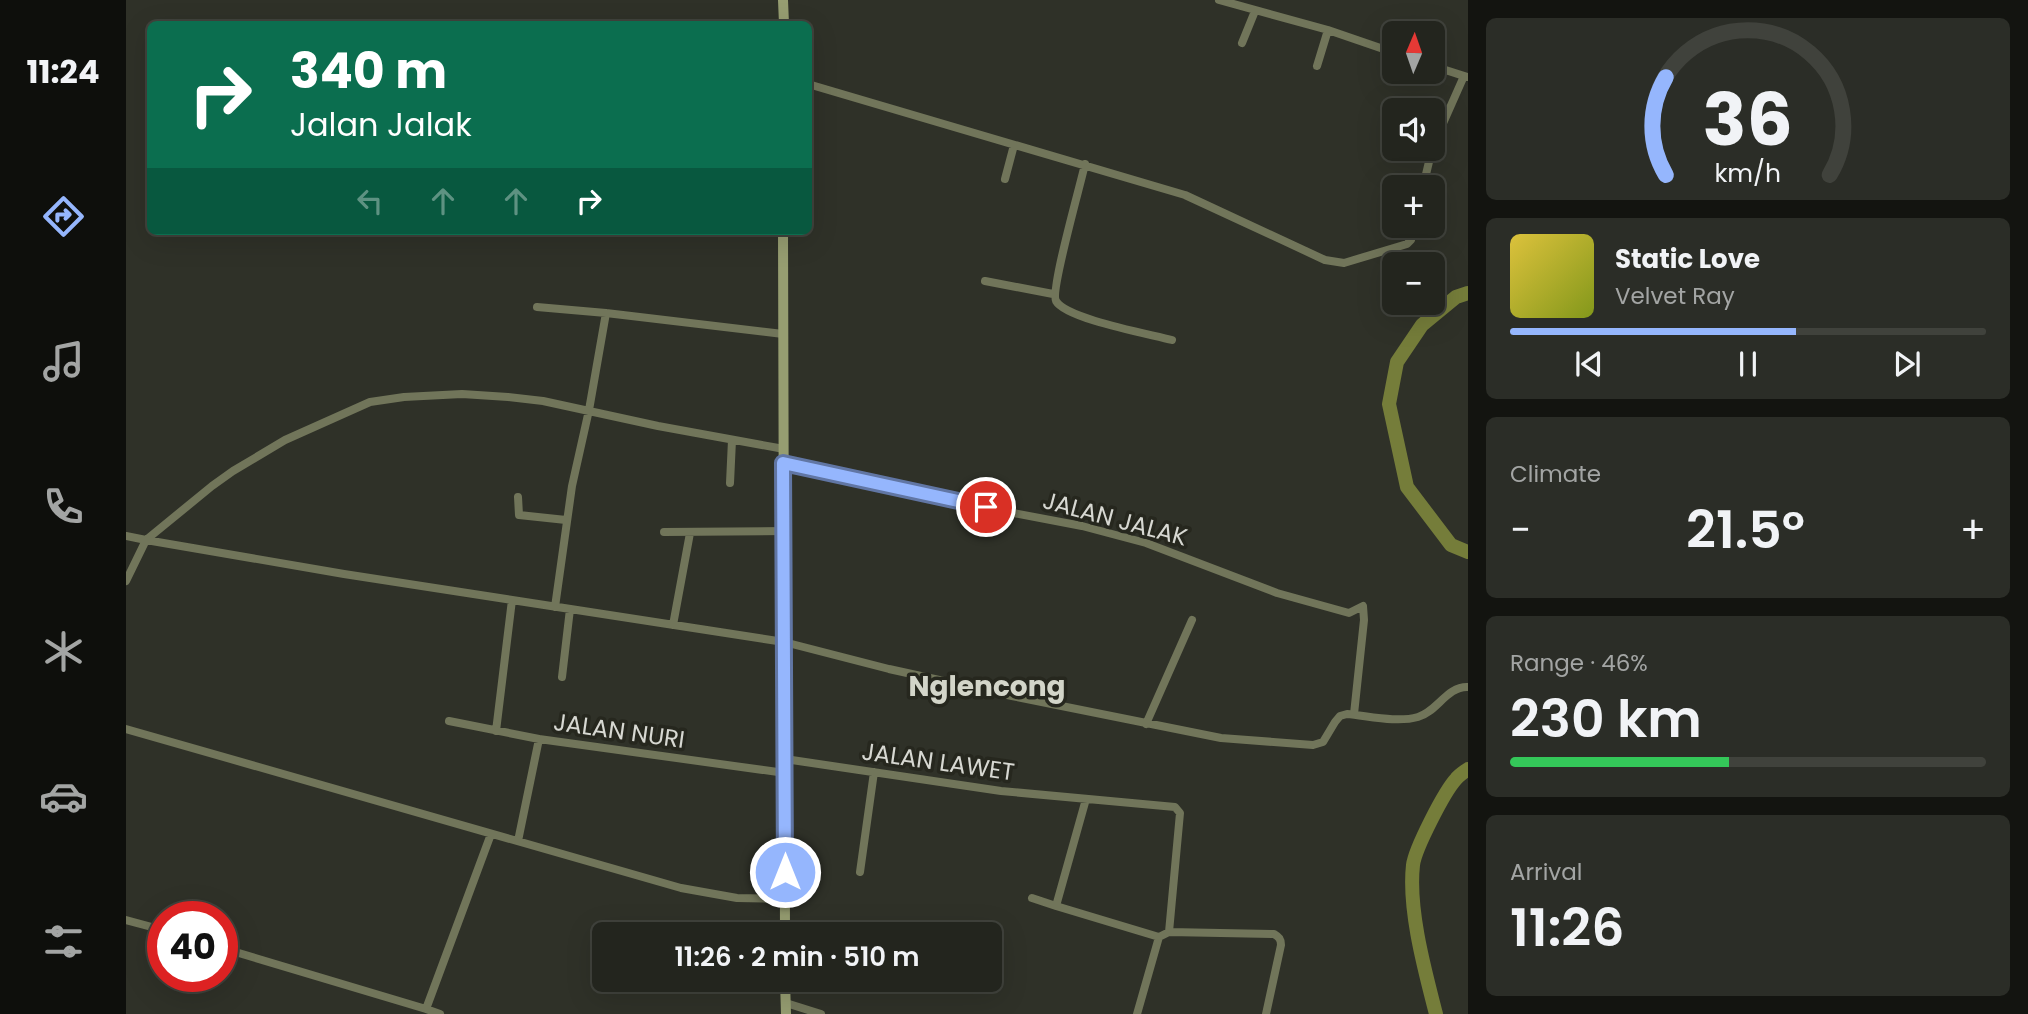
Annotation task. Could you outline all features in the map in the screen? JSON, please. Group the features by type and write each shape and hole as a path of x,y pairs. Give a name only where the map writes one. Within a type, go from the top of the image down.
{"street":[{"path":"783,0 783,21"},
{"path":"1219,0 1382,48"},
{"path":"1242,43 1255,11"},
{"path":"1317,66 1328,30"},
{"path":"1445,122 1466,77 1446,70"},
{"path":"812,85 1185,195 1335,263 1344,263 1400,247 1411,238"},
{"path":"1005,179 1014,145"},
{"path":"1085,164 1054,300 1086,318 1172,340"},
{"path":"783,235 785,922"},
{"path":"985,281 1054,294"},
{"path":"537,307 783,334"},
{"path":"555,607 566,520 606,313"},
{"path":"126,581 146,540 212,486 285,440 376,400 462,394 543,401 784,449"},
{"path":"730,483 732,440"},
{"name":"JALAN JALAK","path":"783,463 961,503 1082,526 1146,543 1277,593 1349,613 1363,606 1364,620 1354,714"},
{"path":"518,497 519,515 566,520"},
{"path":"664,532 785,531"},
{"path":"673,625 690,533"},
{"path":"126,536 317,570 784,642 916,675 1221,738 1313,746 1323,741 1340,716 1354,714 1404,719 1418,717 1425,715 1454,690 1468,687"},
{"path":"496,731 512,600"},
{"path":"562,677 570,609"},
{"path":"1146,724 1192,620"},
{"name":"JALAN NURI","path":"449,721 539,739 785,773"},
{"path":"126,729 681,888 737,898 785,898"},
{"path":"518,841 539,739"},
{"name":"JALAN LAWET","path":"785,759 1000,792 1175,807 1180,813 1169,932"},
{"path":"860,872 874,772"},
{"path":"1056,906 1086,799"},
{"path":"426,1009 491,834"},
{"path":"1032,898 1159,937 1169,932 1274,934 1278,936 1281,944 1266,1014"},
{"path":"126,920 147,926"},
{"path":"1137,1014 1159,937"},
{"path":"238,953 440,1014"},
{"path":"786,1009 821,1014"}],"waterway":[{"path":"1468,293 1456,297 1422,325 1397,362 1389,404 1407,487 1451,545 1468,552"},
{"path":"1436,1014 1415,921 1413,865 1424,834 1444,796 1457,778 1468,769"}],"district":[{"name":"Nglencong","path":"987,686"}],"route":[{"path":"785,872 783,463 986,507"}]}
